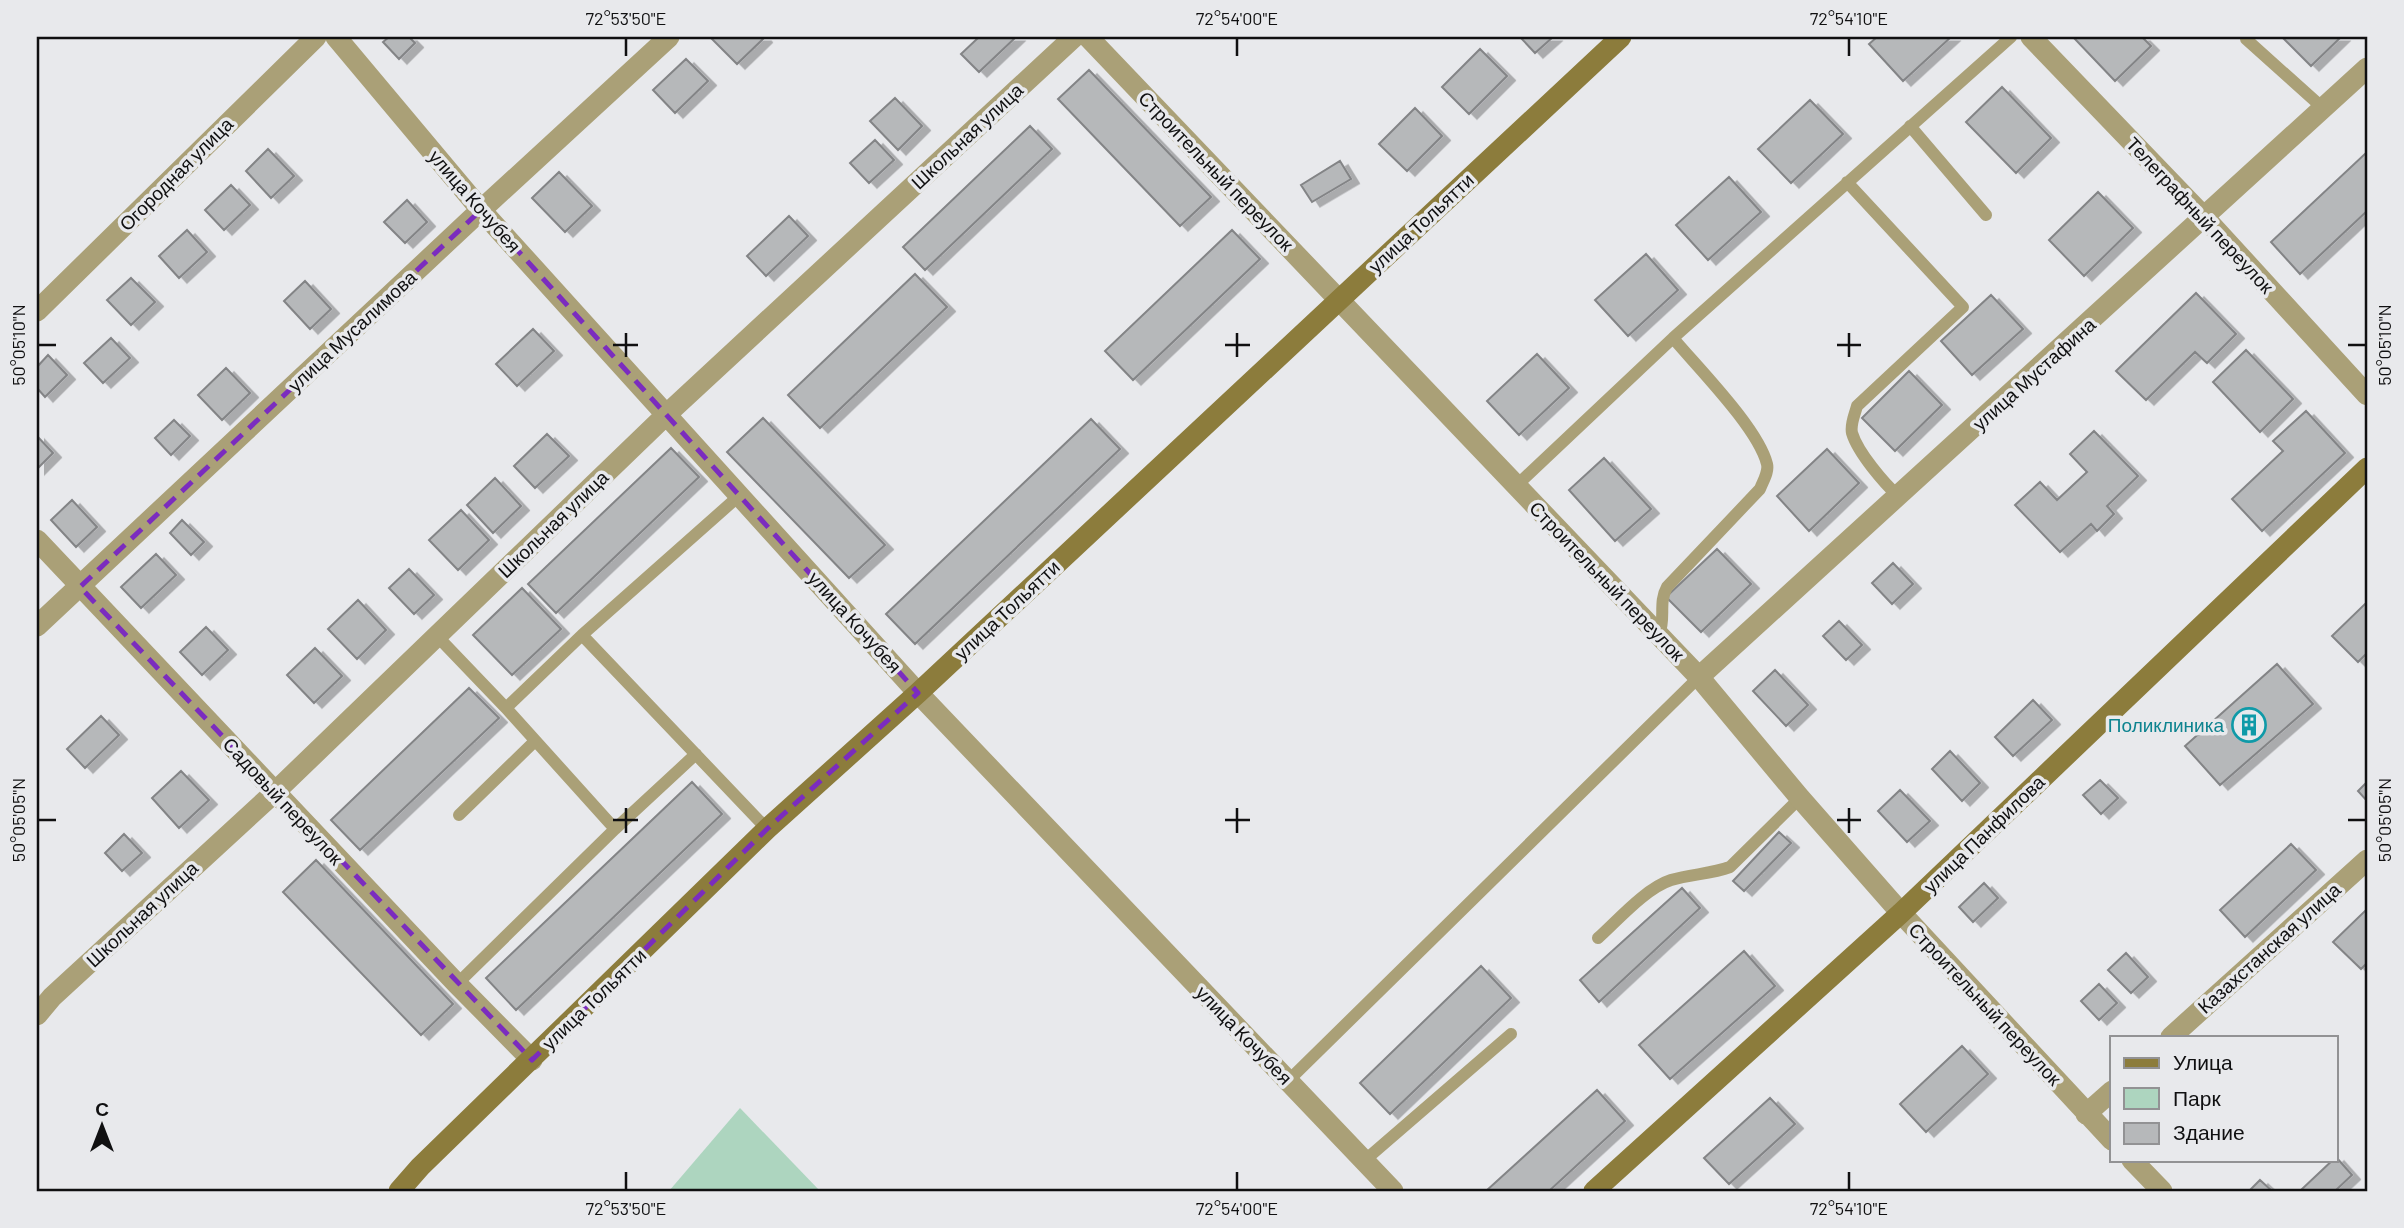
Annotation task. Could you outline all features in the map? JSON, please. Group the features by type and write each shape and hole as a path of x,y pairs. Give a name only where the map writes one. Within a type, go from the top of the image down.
{"street":[{"name":"Огородная улица","path":"37,311 316,37"},
{"name":"улица Кочубея","path":"335,37 481,210 918,693 1393,1191"},
{"name":"улица Мусалимова","path":"37,626 669,37"},
{"name":"Школьная улица","path":"37,1015 52,997 275,792 667,414 1074,37"},
{"name":"Строительный переулок","path":"1088,37 1699,677 1901,913 2110,1138"},
{"name":"улица Тольятти","path":"399,1191 420,1167 767,829 918,693 1621,37"},
{"name":"Телеграфный переулок","path":"2031,37 2205,218 2367,395"},
{"name":"улица Мустафина","path":"1699,677 2367,68"},
{"name":"улица Панфилова","path":"1594,1191 1901,913 2367,468"},
{"name":"Садовый переулок","path":"37,540 532,1060"},
{"name":"Казахстанская улица","path":"2172,1036 2367,860"},
{"path":"2086,1114 2110,1093"},
{"path":"2134,1162 2162,1191"}],"lane":[{"path":"1516,486 1673,338 2011,37"},
{"path":"2246,39 2324,108"},
{"path":"1910,126 1986,215"},
{"path":"1847,183 1963,307 1857,406 1852,422 1853,433 1878,477 1899,497"},
{"path":"1659,635 1663,618 1660,602 1667,587 1760,489 1766,477 1767,465 1752,433 1673,338"},
{"path":"506,708 582,635 740,495"},
{"path":"582,635 767,829"},
{"path":"437,636 615,829"},
{"path":"1288,1081 1699,677"},
{"path":"459,815 535,741"},
{"path":"457,984 615,829 696,754"},
{"path":"1598,938 1654,888 1670,880 1730,867 1800,798"},
{"path":"1364,1161 1511,1034"}],"highlighted area":[{"path":"481,210 918,693 767,829 532,1060 80,587"}],"green space":[{"path":"740,1108 820,1191 669,1191"}],"building":[{"path":"389,37 409,37 415,43 399,59 383,42"},
{"path":"710,37 763,37 764,38 737,64"},
{"path":"979,37 1016,37 979,72 961,54"},
{"path":"1520,37 1553,37 1535,53"},
{"path":"1877,37 1951,37 1903,81 1869,44"},
{"path":"2073,37 2142,37 2151,46 2115,81"},
{"path":"2282,37 2341,37 2311,66"},
{"path":"1480,49 1507,76 1469,114 1442,87"},
{"path":"686,59 708,81 675,113 653,90"},
{"path":"1089,70 1211,197 1180,226 1058,99"},
{"path":"2002,87 2051,138 2016,173 1966,122"},
{"path":"895,98 922,126 898,150 870,121"},
{"path":"1810,100 1843,134 1791,183 1758,149"},
{"path":"1415,108 1442,136 1407,171 1379,144"},
{"path":"1030,126 1052,149 925,270 903,247"},
{"path":"875,140 894,160 869,183 850,163"},
{"path":"268,149 294,176 271,198 246,171"},
{"path":"2367,152 2367,211 2300,274 2271,242"},
{"path":"1340,161 1351,179 1312,202 1301,185"},
{"path":"559,172 592,206 565,232 532,198"},
{"path":"1729,177 1761,212 1708,260 1676,225"},
{"path":"231,185 250,205 224,230 205,210"},
{"path":"2098,192 2133,228 2084,276 2049,240"},
{"path":"407,200 427,222 405,243 384,222"},
{"path":"789,216 808,236 766,276 747,256"},
{"path":"187,230 207,252 179,278 159,256"},
{"path":"1232,230 1260,259 1133,380 1105,351"},
{"path":"1646,254 1678,290 1628,336 1595,300"},
{"path":"915,274 947,307 820,428 788,395"},
{"path":"131,278 155,302 131,325 107,300"},
{"path":"305,281 331,309 310,329 284,301"},
{"path":"2196,293 2236,334 2207,363 2195,352 2146,400 2116,371"},
{"path":"1991,295 2023,329 1972,375 1941,341"},
{"path":"533,329 554,351 517,386 496,364"},
{"path":"111,338 130,358 103,383 84,363"},
{"path":"2246,350 2293,399 2260,432 2213,382"},
{"path":"1537,354 1569,388 1519,435 1487,401"},
{"path":"48,355 67,375 45,397 37,388 37,367"},
{"path":"226,368 250,393 222,420 198,395"},
{"path":"1909,371 1942,405 1895,451 1862,418"},
{"path":"2306,411 2345,453 2262,531 2232,499 2283,451 2273,441"},
{"path":"763,418 885,545 849,578 727,452"},
{"path":"1091,419 1120,449 915,644 886,614"},
{"path":"174,420 190,436 171,455 155,438"},
{"path":"2094,431 2138,476 2107,506 2114,514 2097,531 2091,524 2060,552 2015,505 2040,482 2057,500 2087,472 2070,454"},
{"path":"547,434 569,456 535,488 514,466"},
{"path":"37,436 53,453 37,469"},
{"path":"671,448 699,477 556,613 528,584"},
{"path":"1827,449 1859,483 1809,531 1777,496"},
{"path":"1604,458 1651,509 1615,541 1569,490"},
{"path":"495,478 521,506 493,533 467,505"},
{"path":"72,500 97,527 76,547 51,520"},
{"path":"461,510 489,540 458,570 429,540"},
{"path":"182,520 204,542 191,555 170,533"},
{"path":"1717,549 1751,584 1701,632 1666,597"},
{"path":"156,554 176,575 141,608 121,587"},
{"path":"1893,563 1913,584 1892,604 1872,583"},
{"path":"409,569 434,595 414,614 389,588"},
{"path":"522,588 561,629 512,675 473,635"},
{"path":"358,600 386,630 357,659 328,629"},
{"path":"2367,602 2367,653 2358,662 2332,636"},
{"path":"1839,621 1862,645 1846,660 1823,636"},
{"path":"206,627 228,650 202,675 180,652"},
{"path":"315,648 342,676 314,703 287,675"},
{"name":"Поликлиника","path":"2277,664 2313,704 2220,785 2185,746"},
{"path":"1775,670 1808,705 1786,726 1753,691"},
{"path":"469,688 499,718 360,850 331,820"},
{"path":"2033,700 2052,720 2013,756 1995,737"},
{"path":"101,716 119,735 85,768 67,749"},
{"path":"1950,751 1980,783 1962,801 1932,769"},
{"path":"181,771 209,800 179,828 152,798"},
{"path":"2100,780 2118,798 2101,814 2083,795"},
{"path":"692,782 722,814 516,1010 486,978"},
{"path":"2367,782 2367,801 2358,791"},
{"path":"1900,790 1930,821 1907,842 1878,811"},
{"path":"1779,832 1791,843 1744,891 1733,881"},
{"path":"124,834 142,853 122,871 105,853"},
{"path":"2291,844 2316,870 2245,937 2220,910"},
{"path":"316,860 453,1004 421,1035 283,892"},
{"path":"1984,883 1998,898 1973,922 1959,907"},
{"path":"1682,888 1700,908 1599,1002 1580,980"},
{"path":"2367,909 2367,963 2361,969 2333,942"},
{"path":"1744,951 1775,986 1670,1079 1639,1045"},
{"path":"2126,953 2148,977 2131,993 2108,970"},
{"path":"1481,966 1511,998 1390,1114 1360,1083"},
{"path":"2099,984 2117,1003 2099,1020 2081,1001"},
{"path":"1962,1046 1988,1074 1926,1132 1900,1104"},
{"path":"1597,1090 1625,1121 1549,1191 1486,1191"},
{"path":"1770,1098 1795,1124 1729,1184 1704,1158"},
{"path":"2338,1159 2352,1175 2335,1191 2302,1189 2331,1162 2338,1162"},
{"path":"2260,1180 2272,1191 2249,1191"}],"place":[{"name":"Поликлиника","path":"2249,725"}]}
